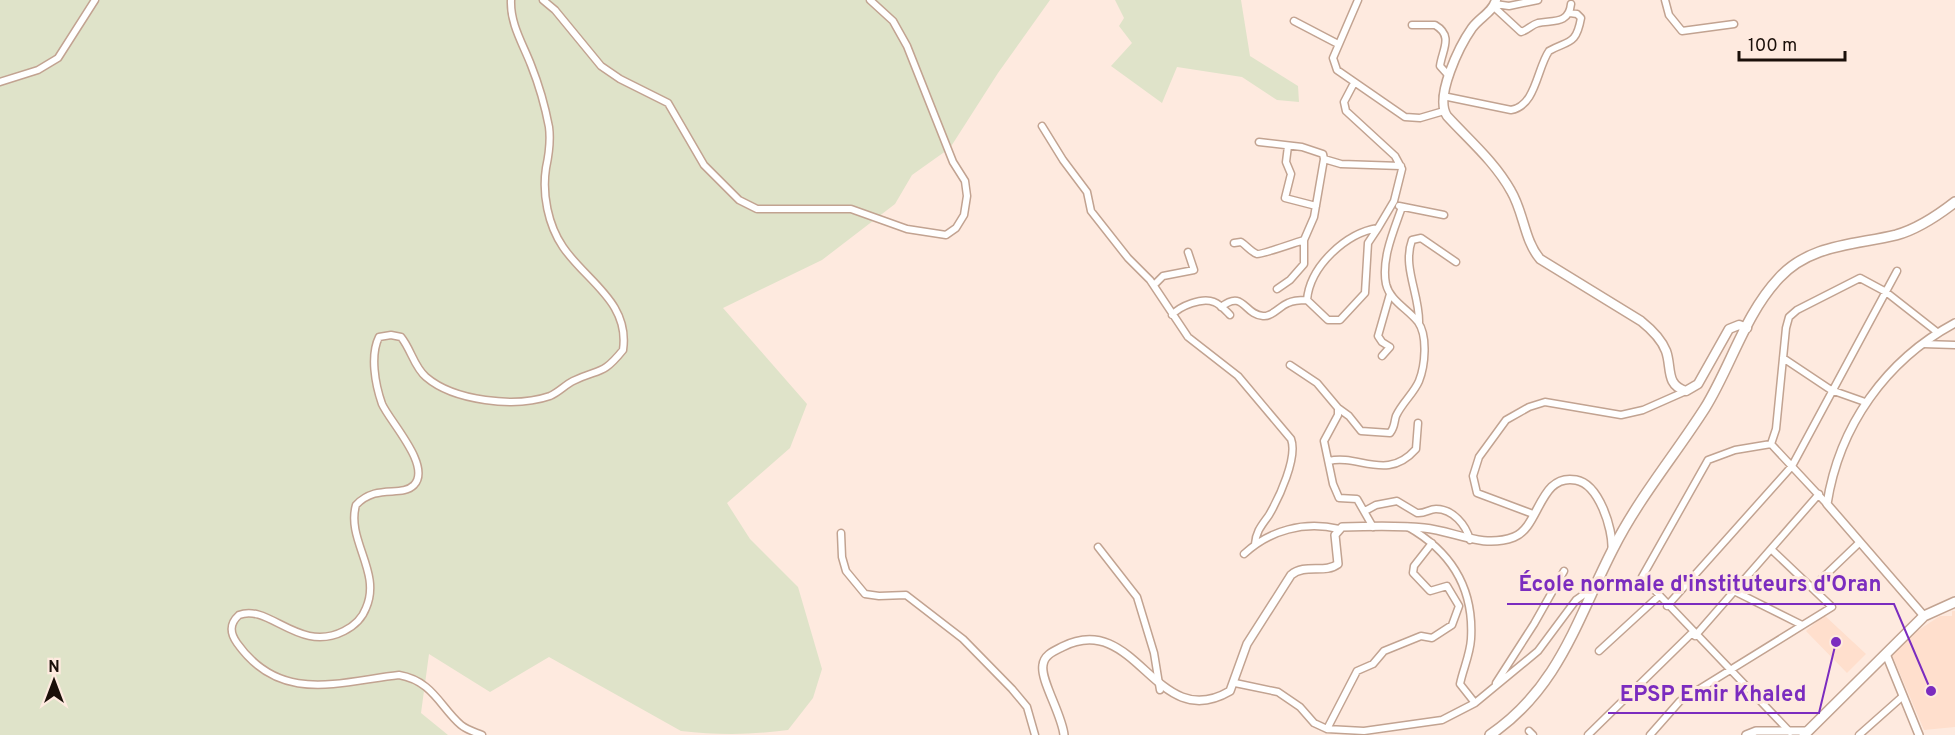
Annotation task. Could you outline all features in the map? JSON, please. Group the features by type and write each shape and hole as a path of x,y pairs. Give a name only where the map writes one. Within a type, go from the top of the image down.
{"main road":[{"path":"1495,4 1471,29 1449,76 1443,96 1444,111 1499,171 1518,202 1528,241 1540,259 1641,321 1653,331 1666,351 1671,379 1675,386 1686,391 1698,384 1729,329 1739,325 1747,328"},
{"path":"1490,735 1514,718 1537,694 1573,637 1623,529 1705,407 1758,306 1779,278 1799,261 1840,245 1898,234 1917,227 1955,202"},
{"path":"1807,734 1924,616 1952,604"}],"street":[{"path":"0,82 38,70 58,58 95,0"},
{"path":"482,735 461,726 442,702 407,677 399,675 344,685 309,687 269,674 254,665 243,652 231,634 231,627 238,615 252,613 315,638 336,635 362,616 371,594 366,560 354,527 356,505 378,491 397,491 413,486 418,479 418,465 412,451 382,404 374,361 375,345 380,336 401,337 425,376 456,392 498,403 515,403 551,396 572,382 604,370 623,350 623,326 610,299 565,250 550,222 546,188 551,138 532,66 513,21 511,0"},
{"path":"543,0 555,10 600,66 620,79 669,103 704,165 739,200 756,209 851,209 908,230 946,235 956,228 964,215 967,196 965,182 953,162 908,46 893,21 870,0"},
{"path":"1358,0 1338,44 1333,58 1334,66 1354,83 1405,117 1420,118 1444,111"},
{"path":"1495,4 1509,6 1538,0"},
{"path":"1665,0 1669,15 1682,30 1734,24"},
{"path":"1495,4 1521,32 1536,24 1562,20 1569,13 1571,4"},
{"path":"1443,96 1511,110 1521,106 1528,99 1549,51 1566,46 1577,33 1581,18 1577,14 1569,13"},
{"path":"1294,21 1338,44"},
{"path":"1412,25 1435,25 1444,33 1446,41 1440,66 1449,76"},
{"path":"1221,307 1228,301 1239,301 1259,315 1266,316 1292,301 1308,300 1328,320 1336,321 1360,301 1366,285 1368,243 1392,204 1402,177 1401,166 1395,156 1346,111 1344,102 1354,83"},
{"path":"1042,126 1062,160 1087,192 1091,211 1154,285 1172,315 1197,346 1230,369 1247,386 1292,442 1292,453 1282,487 1257,530 1255,544"},
{"path":"1259,142 1319,152 1324,159 1341,164 1401,166"},
{"path":"1288,147 1286,162 1291,174 1285,198 1317,206"},
{"path":"1277,289 1290,280 1304,264 1304,240 1317,206 1324,159"},
{"path":"1392,204 1444,215"},
{"path":"1382,356 1390,347 1378,336 1390,294 1385,270 1402,207"},
{"path":"1308,300 1317,273 1327,259 1359,232 1378,228"},
{"path":"1290,364 1317,383 1361,431 1386,434 1393,429 1395,417 1421,376 1425,341 1419,323 1419,310 1408,259 1412,240 1421,238 1456,262"},
{"path":"1234,243 1243,243 1254,253 1261,255 1304,240"},
{"path":"1154,285 1163,276 1194,270 1188,252"},
{"path":"1304,264 1317,273"},
{"path":"1667,606 1792,466 1897,271"},
{"path":"1771,444 1776,429 1786,328 1789,317 1797,310 1860,278 1886,292 1937,332"},
{"path":"1390,294 1419,323"},
{"path":"1172,315 1184,306 1204,301 1214,302 1230,315"},
{"path":"1827,504 1843,446 1865,402 1880,381 1937,332 1955,323"},
{"path":"1923,344 1955,345"},
{"path":"1783,358 1831,390 1865,402"},
{"path":"1533,514 1478,493 1473,476 1479,457 1506,420 1545,402 1621,415 1643,410 1686,391"},
{"path":"1338,408 1338,415 1324,441 1337,495 1342,499 1356,498 1373,527"},
{"path":"1329,461 1342,459 1358,464 1391,465 1416,449 1418,423"},
{"path":"1771,444 1819,494 1924,616"},
{"path":"1771,444 1735,450 1708,460 1642,577 1667,606 1790,732"},
{"path":"1244,554 1255,544 1290,528 1320,525 1339,529 1373,527 1430,529 1470,540 1510,538 1523,533 1547,491 1560,481 1576,480 1587,485 1598,500 1610,531 1612,551"},
{"path":"1588,735 1736,592 1819,494"},
{"path":"1365,512 1376,505 1397,501 1417,513 1443,511 1465,525 1470,540"},
{"path":"1408,528 1432,543 1450,563 1469,598 1471,637 1465,672 1460,684 1475,703"},
{"path":"1064,735 1063,723 1043,666 1051,652 1070,643 1092,640 1104,642 1161,690 1174,704 1188,707 1204,706 1224,696 1235,683 1247,644 1291,575 1304,568 1333,567 1338,564 1335,535 1339,529"},
{"path":"841,533 842,557 846,571 865,594 906,595 963,639 1027,707 1035,735"},
{"path":"1812,588 1860,542"},
{"path":"1327,729 1357,671 1373,663 1384,651 1421,636 1432,638 1452,625 1459,609 1448,587 1444,585 1430,591 1413,573 1414,566 1432,543"},
{"path":"1098,547 1137,597 1154,653 1161,690"},
{"path":"1650,735 1680,700 1731,671 1832,607 1772,550"},
{"path":"1493,688 1534,624 1564,571"},
{"path":"1235,683 1278,692 1300,707 1314,723 1327,729 1364,731 1413,726 1448,718 1475,703 1546,642 1582,594 1597,586"},
{"path":"1736,592 1802,625"},
{"path":"1599,651 1659,596"},
{"path":"1886,654 1919,735"},
{"path":"1858,735 1903,696"},
{"path":"1746,735 1756,731 1807,734"}],"shaded area":[{"path":"1952,611 1955,611 1955,727 1924,730 1892,655 1914,633 1940,616 1952,616"},
{"path":"1824,615 1866,654 1847,673 1806,631"}],"green space":[{"path":"0,0 1050,0 998,73 950,148 912,175 895,204 822,260 723,308 807,404 790,448 727,503 750,539 798,587 822,669 813,698 788,730 734,734 681,731 549,657 490,692 429,654 421,713 448,735 0,735"},
{"path":"1115,0 1241,0 1250,56 1298,86 1299,102 1277,100 1242,77 1177,67 1162,103 1111,66 1132,43 1119,26 1124,18"}],"place":[{"name":"EPSP Emir Khaled","path":"1836,642"},
{"name":"École normale d'instituteurs d'Oran","path":"1931,691"}]}
